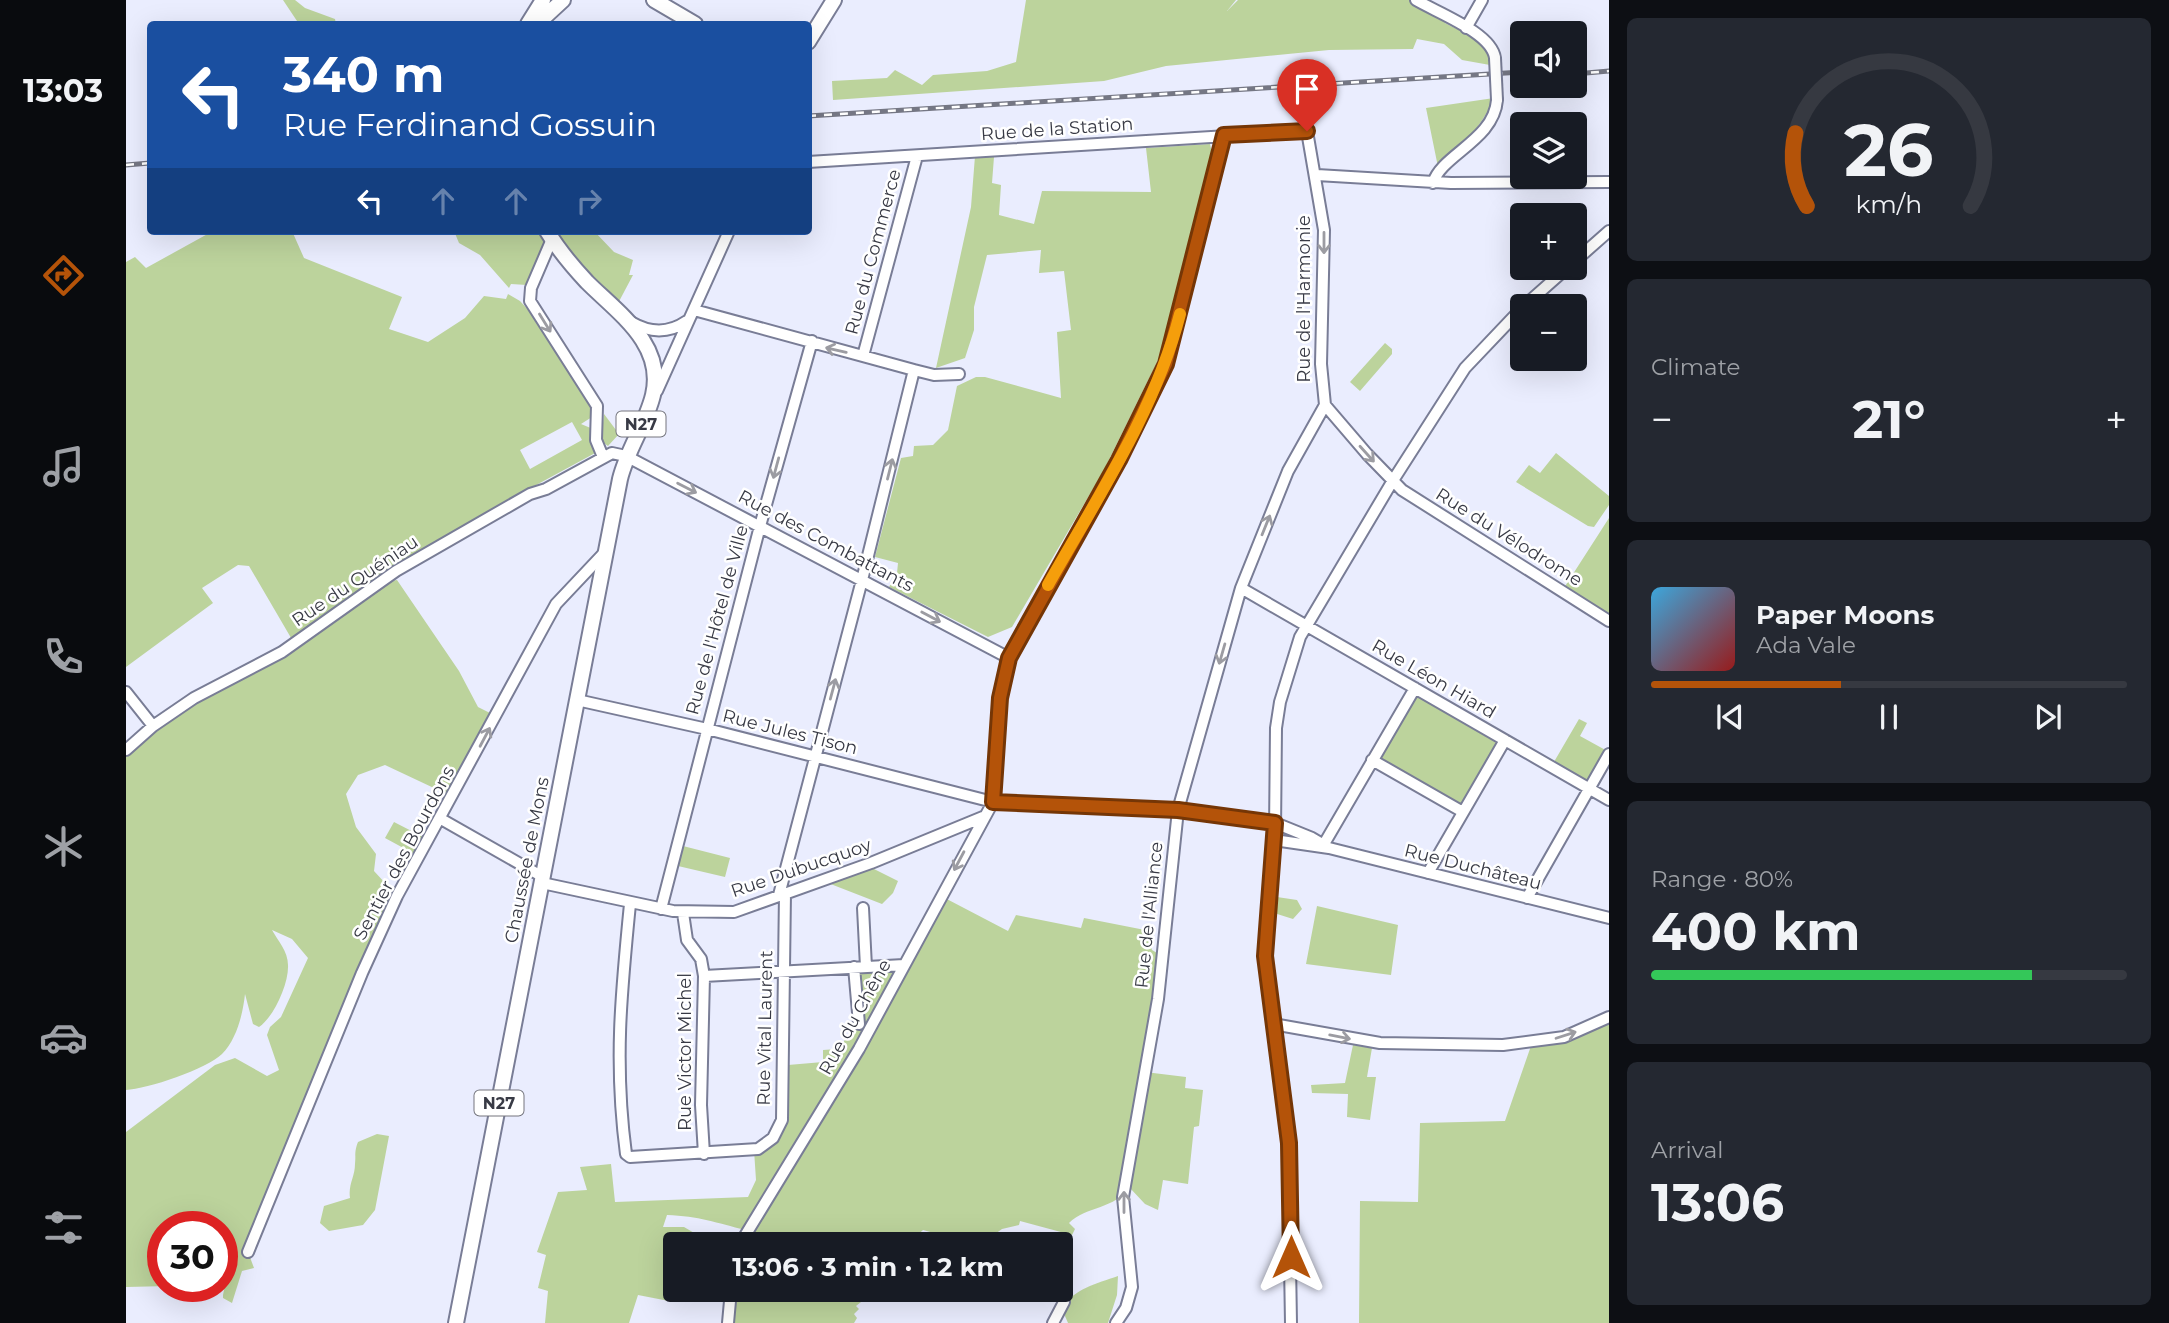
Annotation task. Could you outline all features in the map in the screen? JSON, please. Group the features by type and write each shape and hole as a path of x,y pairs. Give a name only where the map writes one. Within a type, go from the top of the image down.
{"main road":[{"path":"538,12 555,0"},
{"path":"538,12 563,0"},
{"path":"654,0 690,21"},
{"path":"812,37 834,0"},
{"path":"550,235 585,280 623,317 649,349"},
{"name":"Chaussée de Mons","path":"456,1323 606,551 614,455 649,408 655,382 649,349"}],"street":[{"path":"1416,0 1490,42 1495,58 1497,100 1490,121 1450,163 1440,169 1433,183"},
{"path":"1466,28 1482,0"},
{"name":"Rue de la Station","path":"812,162 1307,131"},
{"name":"Rue de l'Harmonie","path":"1307,131 1317,175 1324,239 1321,364 1325,405 1392,482"},
{"path":"993,802 1000,698 1009,658 1119,460 1166,364 1224,135"},
{"name":"Rue du Commerce","path":"863,356 917,156"},
{"path":"1450,163 1451,183"},
{"path":"1317,175 1433,183 1609,182"},
{"path":"1587,250 1609,231"},
{"path":"550,235 531,288 530,301 597,407 596,440 614,455"},
{"name":"Chaussée de Mons","path":"649,408 727,235"},
{"path":"1538,294 1553,280"},
{"path":"679,343 664,356 649,349 650,340 678,328 692,315 811,341 914,370 934,374 959,374"},
{"path":"623,317 654,331 678,328"},
{"path":"1291,1323 1289,1143 1273,1024 1265,937 1275,831 1279,702 1290,661 1306,625 1392,482 1465,368 1510,321"},
{"name":"Rue de l'Hôtel de Ville","path":"661,909 811,341"},
{"name":"Rue Vital Laurent","path":"704,1154 754,1150 773,1138 782,1120 782,894 914,370"},
{"name":"Rue de l'Alliance","path":"1116,1323 1130,1294 1132,1279 1123,1197 1158,999 1178,810 1241,588 1288,471 1325,405"},
{"name":"Rue des Combattants","path":"614,455 760,526 1009,658"},
{"name":"Rue du Quéniau","path":"126,751 153,726 211,688 282,652 396,571 530,494 546,489 614,455"},
{"name":"Rue du Vélodrome","path":"1392,482 1609,621"},
{"name":"Sentier des Bourdons","path":"248,1252 362,973 397,896 556,604 606,551"},
{"name":"Rue Léon Hiard","path":"1241,588 1609,800"},
{"path":"1327,846 1372,760 1415,688"},
{"path":"126,692 153,726"},
{"name":"Rue Jules Tison","path":"577,700 815,755 993,802 1178,810 1275,831"},
{"path":"1427,873 1505,740"},
{"path":"1527,898 1609,754"},
{"path":"1372,760 1463,812"},
{"name":"Rue du Chêne","path":"747,1232 859,1049 993,802"},
{"name":"Rue Dubucquoy","path":"441,819 543,880 631,904 684,913 734,912 871,863 983,817"},
{"path":"1275,831 1327,846"},
{"path":"1275,831 1327,846"},
{"name":"Rue Duchâteau","path":"1327,846 1609,918"},
{"path":"631,904 617,1042 620,1108 626,1154 631,1157 704,1154"},
{"path":"863,908 866,967"},
{"name":"Rue Victor Michel","path":"684,913 687,940 701,959 704,976 701,1105 704,1154"},
{"path":"704,976 904,965"},
{"path":"854,967 859,1024"},
{"path":"1273,1024 1380,1043 1503,1045 1564,1037 1609,1017"},
{"path":"728,1323 731,1302"},
{"path":"1053,1323 1063,1302"}],"green space":[{"path":"283,0 295,0 305,8 335,21 297,21"},
{"path":"1026,0 1236,0 1227,11 1238,0 1416,0 1442,15 1445,23 1481,43 1489,56 1490,65 1462,60 1444,44 1417,39 1413,49 1329,50 1166,66 1104,81 833,100 832,81 887,78 895,70 922,85 933,75 987,71 1016,62"},
{"path":"1494,98 1484,118 1470,136 1438,167 1426,108"},
{"path":"1210,144 1213,157 1162,352 1104,470 1012,627 988,637 889,587 897,573 898,563 875,557 901,458 913,456 914,446 933,445 948,430 957,386 976,377 985,377 1061,398 1057,332 1071,330 1064,271 1039,273 1041,250 987,255 974,307 974,330 965,358 936,368 971,207 975,156 994,157 992,183 1001,185 999,215 1034,224 1042,191 1151,192 1146,148"},
{"path":"206,235 294,235 304,258 402,297 389,329 428,342 465,318 484,296 506,299 508,294 520,301 531,313 537,311 595,403 592,417 581,424 593,429 597,452 527,490 396,571 391,581 397,580 459,671 478,707 496,716 453,797 385,765 358,775 346,794 356,827 376,854 374,871 397,896 248,1252 254,1268 242,1271 238,1284 238,1211 147,1211 147,1287 126,1287 126,1132 215,1065 235,1058 267,1076 279,1070 267,1035 270,1027 281,1017 308,958 292,939 272,930 286,955 288,972 280,999 265,1022 259,1027 253,1024 245,994 235,1033 222,1054 204,1066 176,1077 126,1090 126,750 140,737 294,643 249,566 238,565 202,588 213,603 126,667 126,262 135,257 146,268","holes":["572,422 582,440 530,469 520,450"]},
{"path":"456,235 550,235 552,239 527,285 511,284 509,288 480,255 459,243"},
{"path":"557,235 598,235 614,252 633,260 629,275 633,275 615,309 585,280"},
{"path":"1385,343 1392,349 1392,354 1360,391 1350,382"},
{"path":"604,414 619,434 608,446 601,441"},
{"path":"1556,453 1609,496 1609,505 1594,527 1588,526 1516,482 1529,465 1540,473"},
{"path":"1609,518 1609,621 1562,591"},
{"path":"1415,688 1505,740 1463,812 1372,760"},
{"path":"1579,719 1587,723 1580,736 1609,752 1589,789 1551,767"},
{"path":"394,822 429,840 420,857 385,838"},
{"path":"683,846 730,858 725,877 678,866"},
{"path":"872,868 898,881 893,893 882,904 828,883"},
{"path":"941,896 1008,931 1016,915 1081,928 1084,918 1145,930 1152,950 1157,953 1145,1072 1186,1077 1185,1088 1203,1090 1199,1126 1194,1127 1188,1184 1163,1180 1158,1210 1145,1204 1129,1187 1117,1200 1076,1217 1069,1223 1075,1229 1073,1233 1020,1221 1019,1225 998,1232 745,1232 746,1230 698,1218 667,1215 663,1227 684,1227 693,1232 663,1232 663,1300 638,1295 629,1323 545,1323 548,1291 538,1288 546,1255 537,1252 558,1192 587,1190 580,1167 611,1164 615,1202 748,1197 756,1180 754,1150 773,1138 788,1065 823,1062 823,1050 837,1049 859,1024 854,967 904,965"},
{"path":"1277,897 1297,900 1302,909 1293,919 1274,913 1273,900"},
{"path":"1317,906 1398,925 1391,975 1306,964"},
{"path":"1609,1017 1609,1323 1359,1323 1360,1201 1418,1202 1420,1123 1505,1121 1532,1043"},
{"path":"1353,1045 1372,1048 1367,1077 1376,1077 1370,1120 1347,1117 1348,1094 1312,1093 1311,1085 1345,1083"},
{"path":"377,1134 389,1136 375,1210 363,1225 329,1231 320,1223 324,1206 350,1198 358,1142"},
{"path":"1118,1276 1117,1295 1108,1323 1068,1323 1062,1309 1067,1302 1073,1302 1073,1296"},
{"path":"730,1302 861,1302 856,1306 859,1309 854,1314 857,1318 854,1323 728,1323"}],"railway":[{"path":"1587,73 1609,71"},
{"path":"812,116 1510,73"},
{"path":"126,165 147,163"}],"slow traffic":[{"path":"1048,585 1130,438 1166,364 1180,314"}],"route":[{"path":"1291,1257 1289,1143 1265,956 1275,823 1178,810 993,802 1000,698 1009,658 1026,623 1119,460 1166,364 1224,135 1301,129 1307,131"}]}
